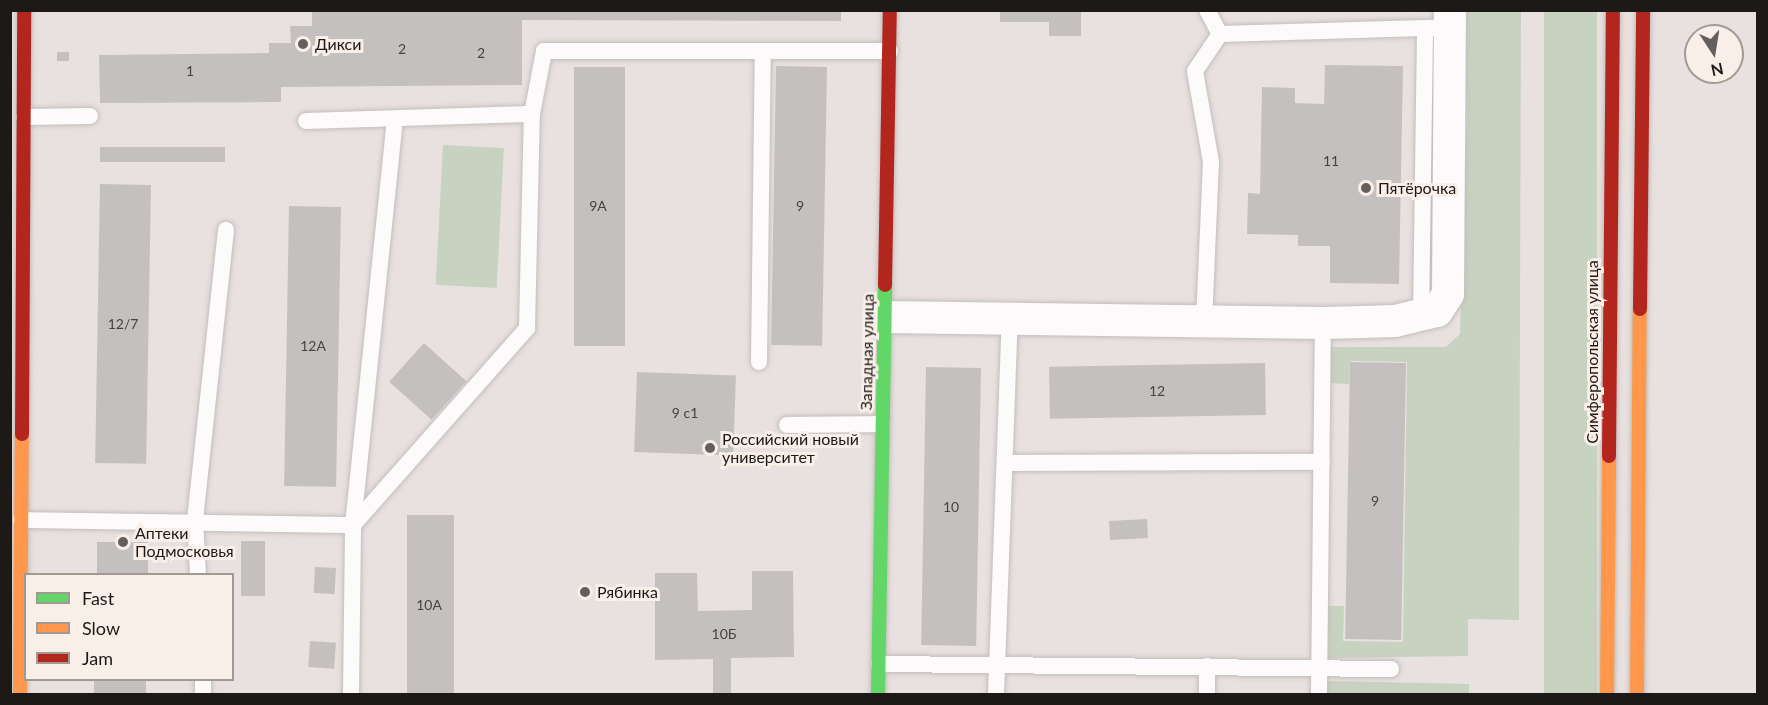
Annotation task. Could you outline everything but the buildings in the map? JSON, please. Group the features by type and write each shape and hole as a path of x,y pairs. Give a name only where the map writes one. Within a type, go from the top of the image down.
{"main road":[{"path":"20,694 19,121 24,10"},
{"name":"Западная улица","path":"878,694 890,10"},
{"name":"Симферопольская улица","path":"1607,694 1613,10"},
{"path":"1637,694 1643,10"}],"street":[{"path":"885,317 1323,323 1421,317 1437,311 1448,294 1442,22"}],"lane":[{"path":"1207,10 1220,34"},
{"path":"1220,34 1442,22"},
{"path":"1204,322 1211,162 1195,71 1220,34"},
{"path":"353,525 527,328 532,114 544,51 890,51"},
{"path":"759,363 763,51"},
{"path":"306,121 395,121 532,114"},
{"path":"19,121 90,116"},
{"path":"351,694 353,525 395,121"},
{"path":"198,573 195,520 226,230"},
{"path":"996,694 1010,319"},
{"path":"1319,694 1323,323"},
{"path":"788,425 882,424"},
{"path":"1006,463 1322,462"},
{"path":"21,520 195,520 353,525"},
{"path":"879,664 1391,669"},
{"path":"1207,666 1207,694"}],"green space":[{"path":"1463,11 1521,11 1519,620 1468,619 1468,656 1326,658 1325,606 1344,606 1343,641 1403,642 1407,362 1350,361 1349,384 1329,383 1329,347 1446,347 1460,334 1467,113"},
{"path":"1544,11 1597,11 1597,694 1544,694"},
{"path":"443,145 504,148 497,288 436,285"},
{"path":"1326,681 1469,684 1469,694 1327,694"}],"traffic: fast":[{"path":"878,694 885,285"}],"traffic: slow":[{"path":"1637,694 1640,309"},
{"path":"20,694 22,434"},
{"path":"1607,694 1609,456"}],"traffic: jam":[{"path":"22,434 24,10"},
{"path":"885,285 890,10"},
{"path":"1609,456 1613,10"},
{"path":"1640,309 1643,10"}],"place":[{"name":"Дикси","path":"303,44"},
{"name":"Пятёрочка","path":"1366,188"},
{"name":"Российский новый университет","path":"710,448"},
{"name":"Аптеки Подмосковья","path":"123,542"},
{"name":"Рябинка","path":"585,592"}]}
